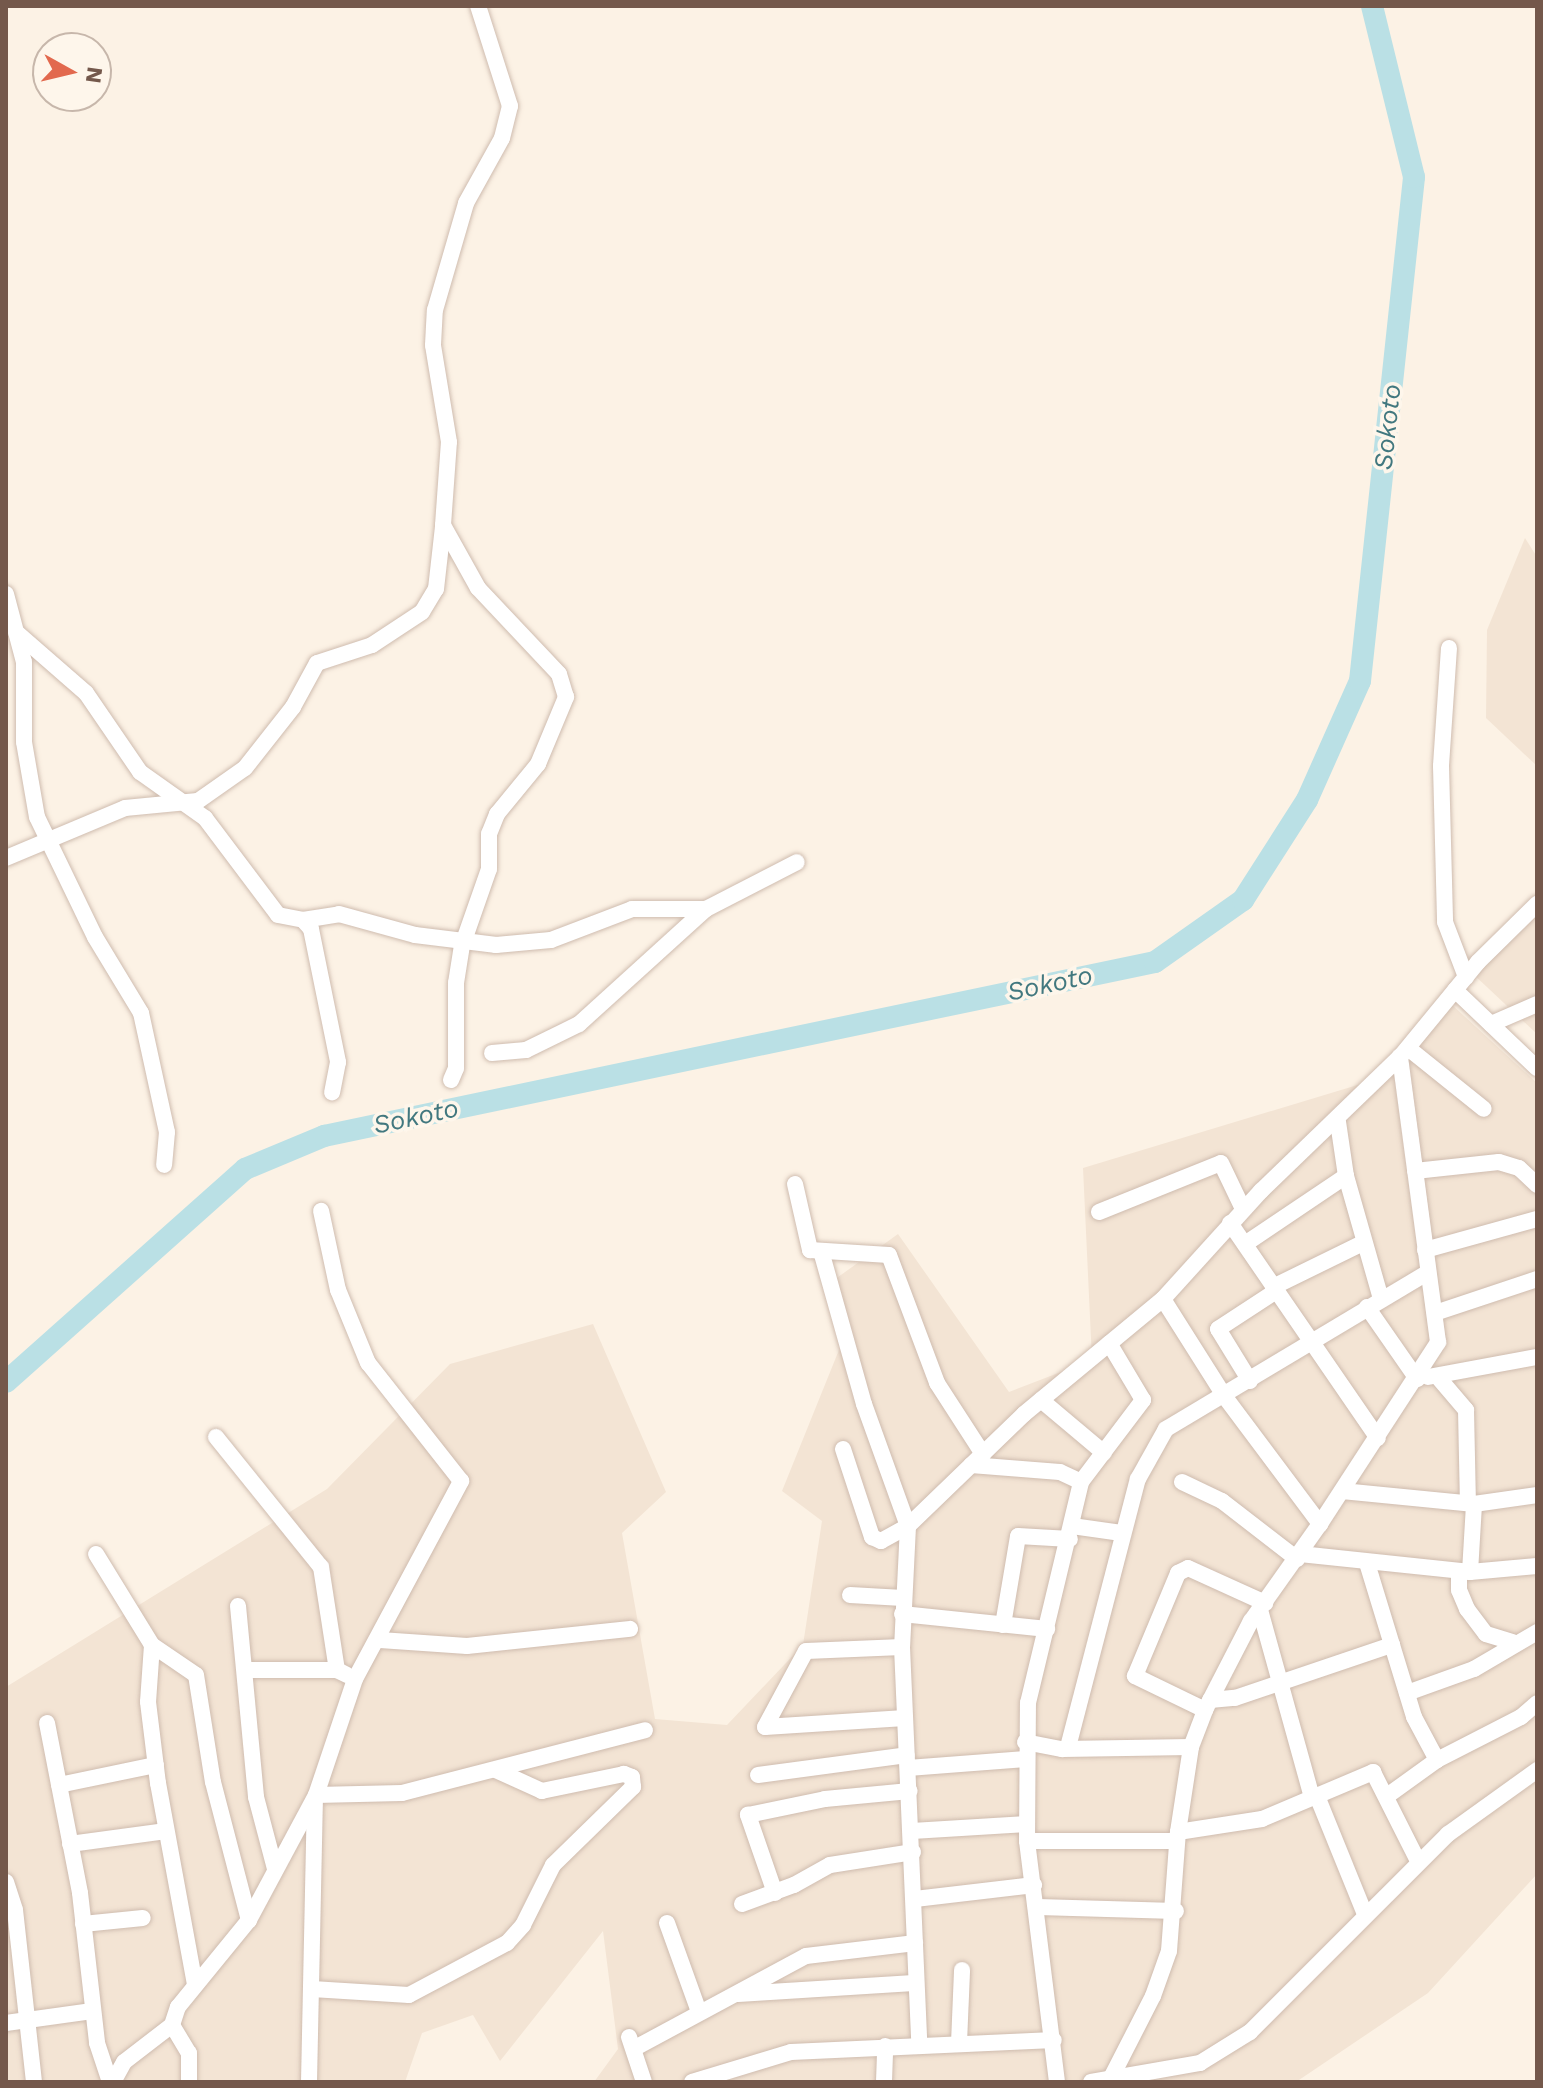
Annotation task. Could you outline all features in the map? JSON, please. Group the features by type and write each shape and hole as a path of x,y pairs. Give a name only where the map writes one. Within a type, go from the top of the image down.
{"street":[{"path":"6,858 48,843 125,808 198,801 256,757 317,663 372,645 422,612 436,589 449,442 433,345 435,310 466,203 502,138 510,106 478,6"},
{"path":"443,525 478,588 559,674 566,697 538,764 493,824 483,897 464,939 456,983 456,1068 451,1080"},
{"path":"6,594 16,632 27,703 27,782 48,843 141,1013 167,1132 164,1165"},
{"path":"16,632 86,693 140,772 186,803 246,866 278,915 303,920 339,914 405,933 496,945 551,940 632,909 706,909"},
{"path":"1449,648 1441,766 1445,922 1460,984 1491,1024 1537,1068"},
{"path":"492,1053 526,1050 579,1024 706,909 797,862"},
{"path":"843,1449 872,1537 881,1541 908,1526 1041,1400 1163,1299 1243,1209 1338,1122 1404,1052 1460,984 1537,904"},
{"path":"303,920 311,929 338,1062 332,1092"},
{"path":"1491,1024 1537,1004"},
{"path":"1404,1052 1484,1109"},
{"path":"1111,2078 1153,1996 1176,1911 1177,1837 1191,1747 1208,1705 1262,1607 1378,1438 1438,1342 1415,1171 1404,1052"},
{"path":"1338,1122 1346,1176 1374,1303 1417,1379"},
{"path":"1415,1171 1499,1162 1519,1168 1537,1185"},
{"path":"1099,1212 1221,1163 1243,1209"},
{"path":"1245,1244 1346,1176"},
{"path":"795,1184 805,1243 821,1251 889,1255 937,1383 977,1460"},
{"path":"112,2082 124,2062 172,2025 195,1984 249,1920 316,1795 355,1679 380,1640 433,1527 461,1481 368,1363 338,1290 321,1211"},
{"path":"1425,1250 1537,1219"},
{"path":"1230,1223 1378,1438"},
{"path":"1250,1381 1218,1329 1274,1289 1363,1243"},
{"path":"821,1251 864,1404 908,1526 902,1647 919,2044"},
{"path":"1068,1747 1138,1479 1166,1429 1225,1397 1428,1272"},
{"path":"1435,1313 1537,1279"},
{"path":"1163,1299 1225,1397 1320,1524"},
{"path":"1057,2082 1027,1832 1028,1703 1081,1482 1133,1418 1144,1395 1109,1343"},
{"path":"1417,1379 1537,1357"},
{"path":"1437,1376 1467,1416 1471,1503 1465,1572 1459,1590 1467,1609 1486,1634 1513,1642"},
{"path":"1041,1400 1104,1453"},
{"path":"216,1437 321,1567 337,1670"},
{"path":"977,1460 1060,1472 1081,1482"},
{"path":"1182,1482 1222,1501 1298,1556 1465,1572 1537,1566"},
{"path":"1342,1491 1471,1503 1537,1495"},
{"path":"1003,1625 1018,1536 1071,1532 1122,1533"},
{"path":"96,1554 152,1645 196,1675 213,1782 249,1920"},
{"path":"1367,1563 1407,1693 1437,1760"},
{"path":"1364,1912 1314,1797 1279,1683 1262,1607 1188,1568 1178,1573 1135,1676 1208,1705 1279,1683 1392,1645"},
{"path":"850,1595 1003,1625 1047,1629"},
{"path":"238,1606 256,1797 275,1869"},
{"path":"380,1640 467,1646 630,1629"},
{"path":"1407,1693 1474,1669 1513,1642 1537,1632"},
{"path":"152,1645 148,1702 166,1831 195,1984"},
{"path":"902,1647 806,1651 765,1727 905,1718"},
{"path":"246,1670 337,1670 355,1679"},
{"path":"1387,1796 1437,1760 1521,1717 1537,1703"},
{"path":"47,1723 83,1924 92,2011 112,2082"},
{"path":"316,1795 402,1793 645,1730"},
{"path":"758,1775 1068,1747 1191,1747"},
{"path":"59,1785 156,1765"},
{"path":"312,1989 409,1995 507,1943 523,1925 553,1865 633,1787 632,1777 624,1774 542,1791 496,1770"},
{"path":"1091,2082 1161,2073 1200,2063 1250,2032 1364,1912 1418,1861 1537,1770"},
{"path":"912,1831 1177,1837 1262,1819 1373,1772 1418,1861"},
{"path":"775,1893 748,1815 825,1799 910,1791"},
{"path":"309,2082 312,1989 309,1935 316,1795"},
{"path":"70,1844 166,1831"},
{"path":"742,1904 775,1893 830,1865 913,1852"},
{"path":"6,1882 15,1910 34,2082"},
{"path":"915,1899 1034,1885"},
{"path":"1038,1907 1176,1911"},
{"path":"83,1924 143,1918"},
{"path":"667,1923 699,2012"},
{"path":"644,2082 632,2042 738,1994 806,1956 915,1943"},
{"path":"959,2043 962,1970"},
{"path":"738,1994 914,1983"},
{"path":"6,2023 92,2011"},
{"path":"172,2025 189,2053 189,2082"},
{"path":"692,2082 791,2052 1054,2040"},
{"path":"884,2082 885,2046"}],"shaded area":[{"path":"1525,538 1537,557 1537,766 1486,718 1487,630"},
{"path":"1537,908 1537,1034 1472,973"},
{"path":"1451,1004 1537,1083 1537,1874 1428,1993 1296,2082 594,2082 618,2049 603,1931 500,2061 473,2015 422,2033 405,2082 6,2082 6,1687 327,1489 450,1364 593,1324 666,1492 622,1533 655,1719 727,1725 803,1645 822,1521 782,1491 843,1340 827,1285 898,1234 1009,1392 1092,1360 1083,1168 1374,1080"}],"waterway":[{"name":"Sokoto","path":"6,1382 245,1169 324,1136 1155,962 1243,900 1307,800 1360,681 1414,177 1372,6"}]}
